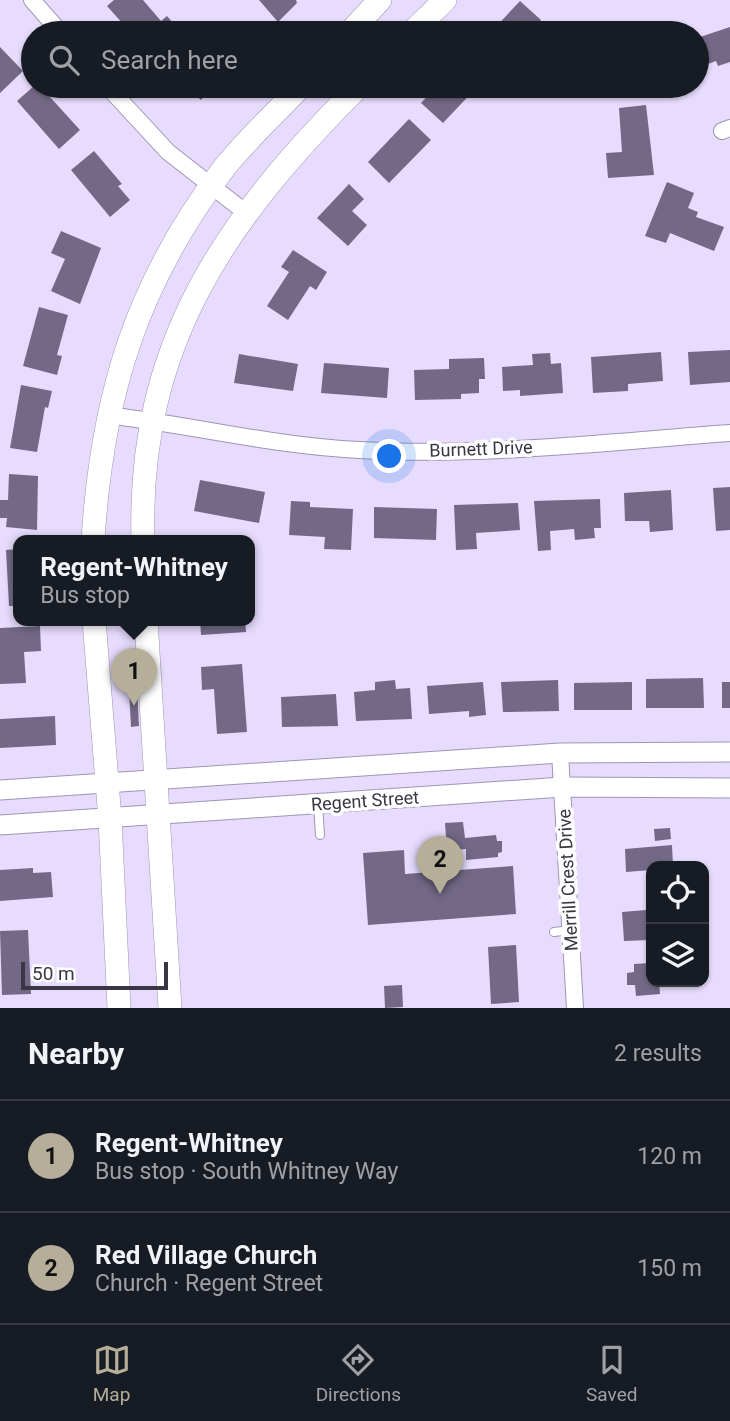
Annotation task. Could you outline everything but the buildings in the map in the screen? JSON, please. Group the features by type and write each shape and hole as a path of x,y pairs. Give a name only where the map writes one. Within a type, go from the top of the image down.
{"main road":[{"path":"360,21 380,0"},
{"path":"423,21 444,0"},
{"path":"93,535 96,485 107,415 133,326 178,235 224,168 290,98"},
{"path":"143,535 141,490 150,420 188,305 245,212 348,98"},
{"path":"94,626 110,819 119,1008"},
{"path":"146,626 170,1008"}],"street":[{"path":"32,0 50,21"},
{"path":"118,98 168,152 212,189 245,212"},
{"name":"Burnett Drive","path":"107,415 298,444 412,452 521,449 730,433"},
{"name":"Regent Street","path":"0,790 560,753 730,752"},
{"name":"Merrill Crest Drive","path":"560,753 575,1008"},
{"name":"Regent Street","path":"0,825 563,787 730,788"}],"lane":[{"path":"318,804 320,835"},
{"path":"554,932 571,930"}],"place":[{"name":"Regent-Whitney","path":"134,706"},
{"name":"Red Village Church","path":"440,894"}]}
